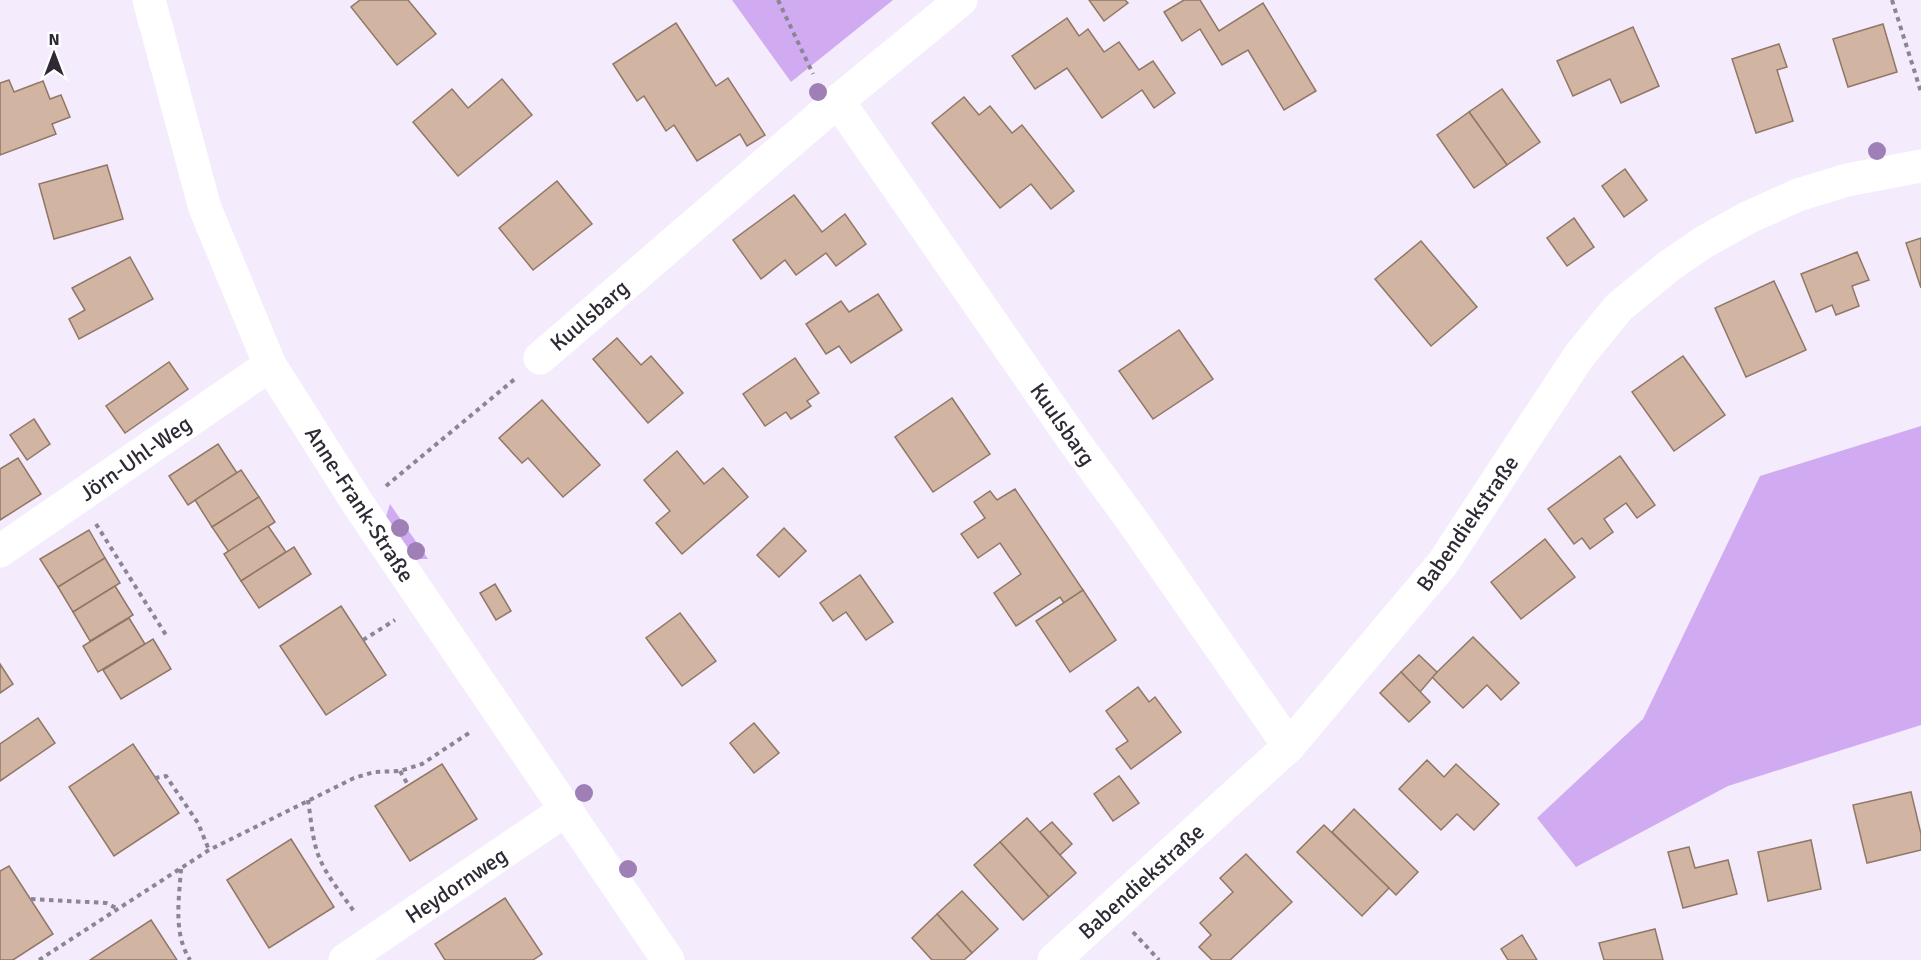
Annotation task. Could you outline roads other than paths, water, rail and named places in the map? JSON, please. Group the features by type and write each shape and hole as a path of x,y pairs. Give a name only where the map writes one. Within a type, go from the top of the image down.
{"street":[{"name":"Anne-Frank-Straße","path":"149,0 205,208 270,365 360,507 668,960"},
{"name":"Kuulsbarg","path":"540,358 838,102 961,0"},
{"name":"Kuulsbarg","path":"838,102 1289,746"},
{"name":"Babendiekstraße","path":"1054,960 1289,746 1443,563 1579,356 1619,307 1669,266 1704,242 1749,217 1798,195 1847,180 1921,166"},
{"name":"Jörn-Uhl-Weg","path":"0,551 270,365"},
{"name":"Heydornweg","path":"345,960 567,809"}]}
